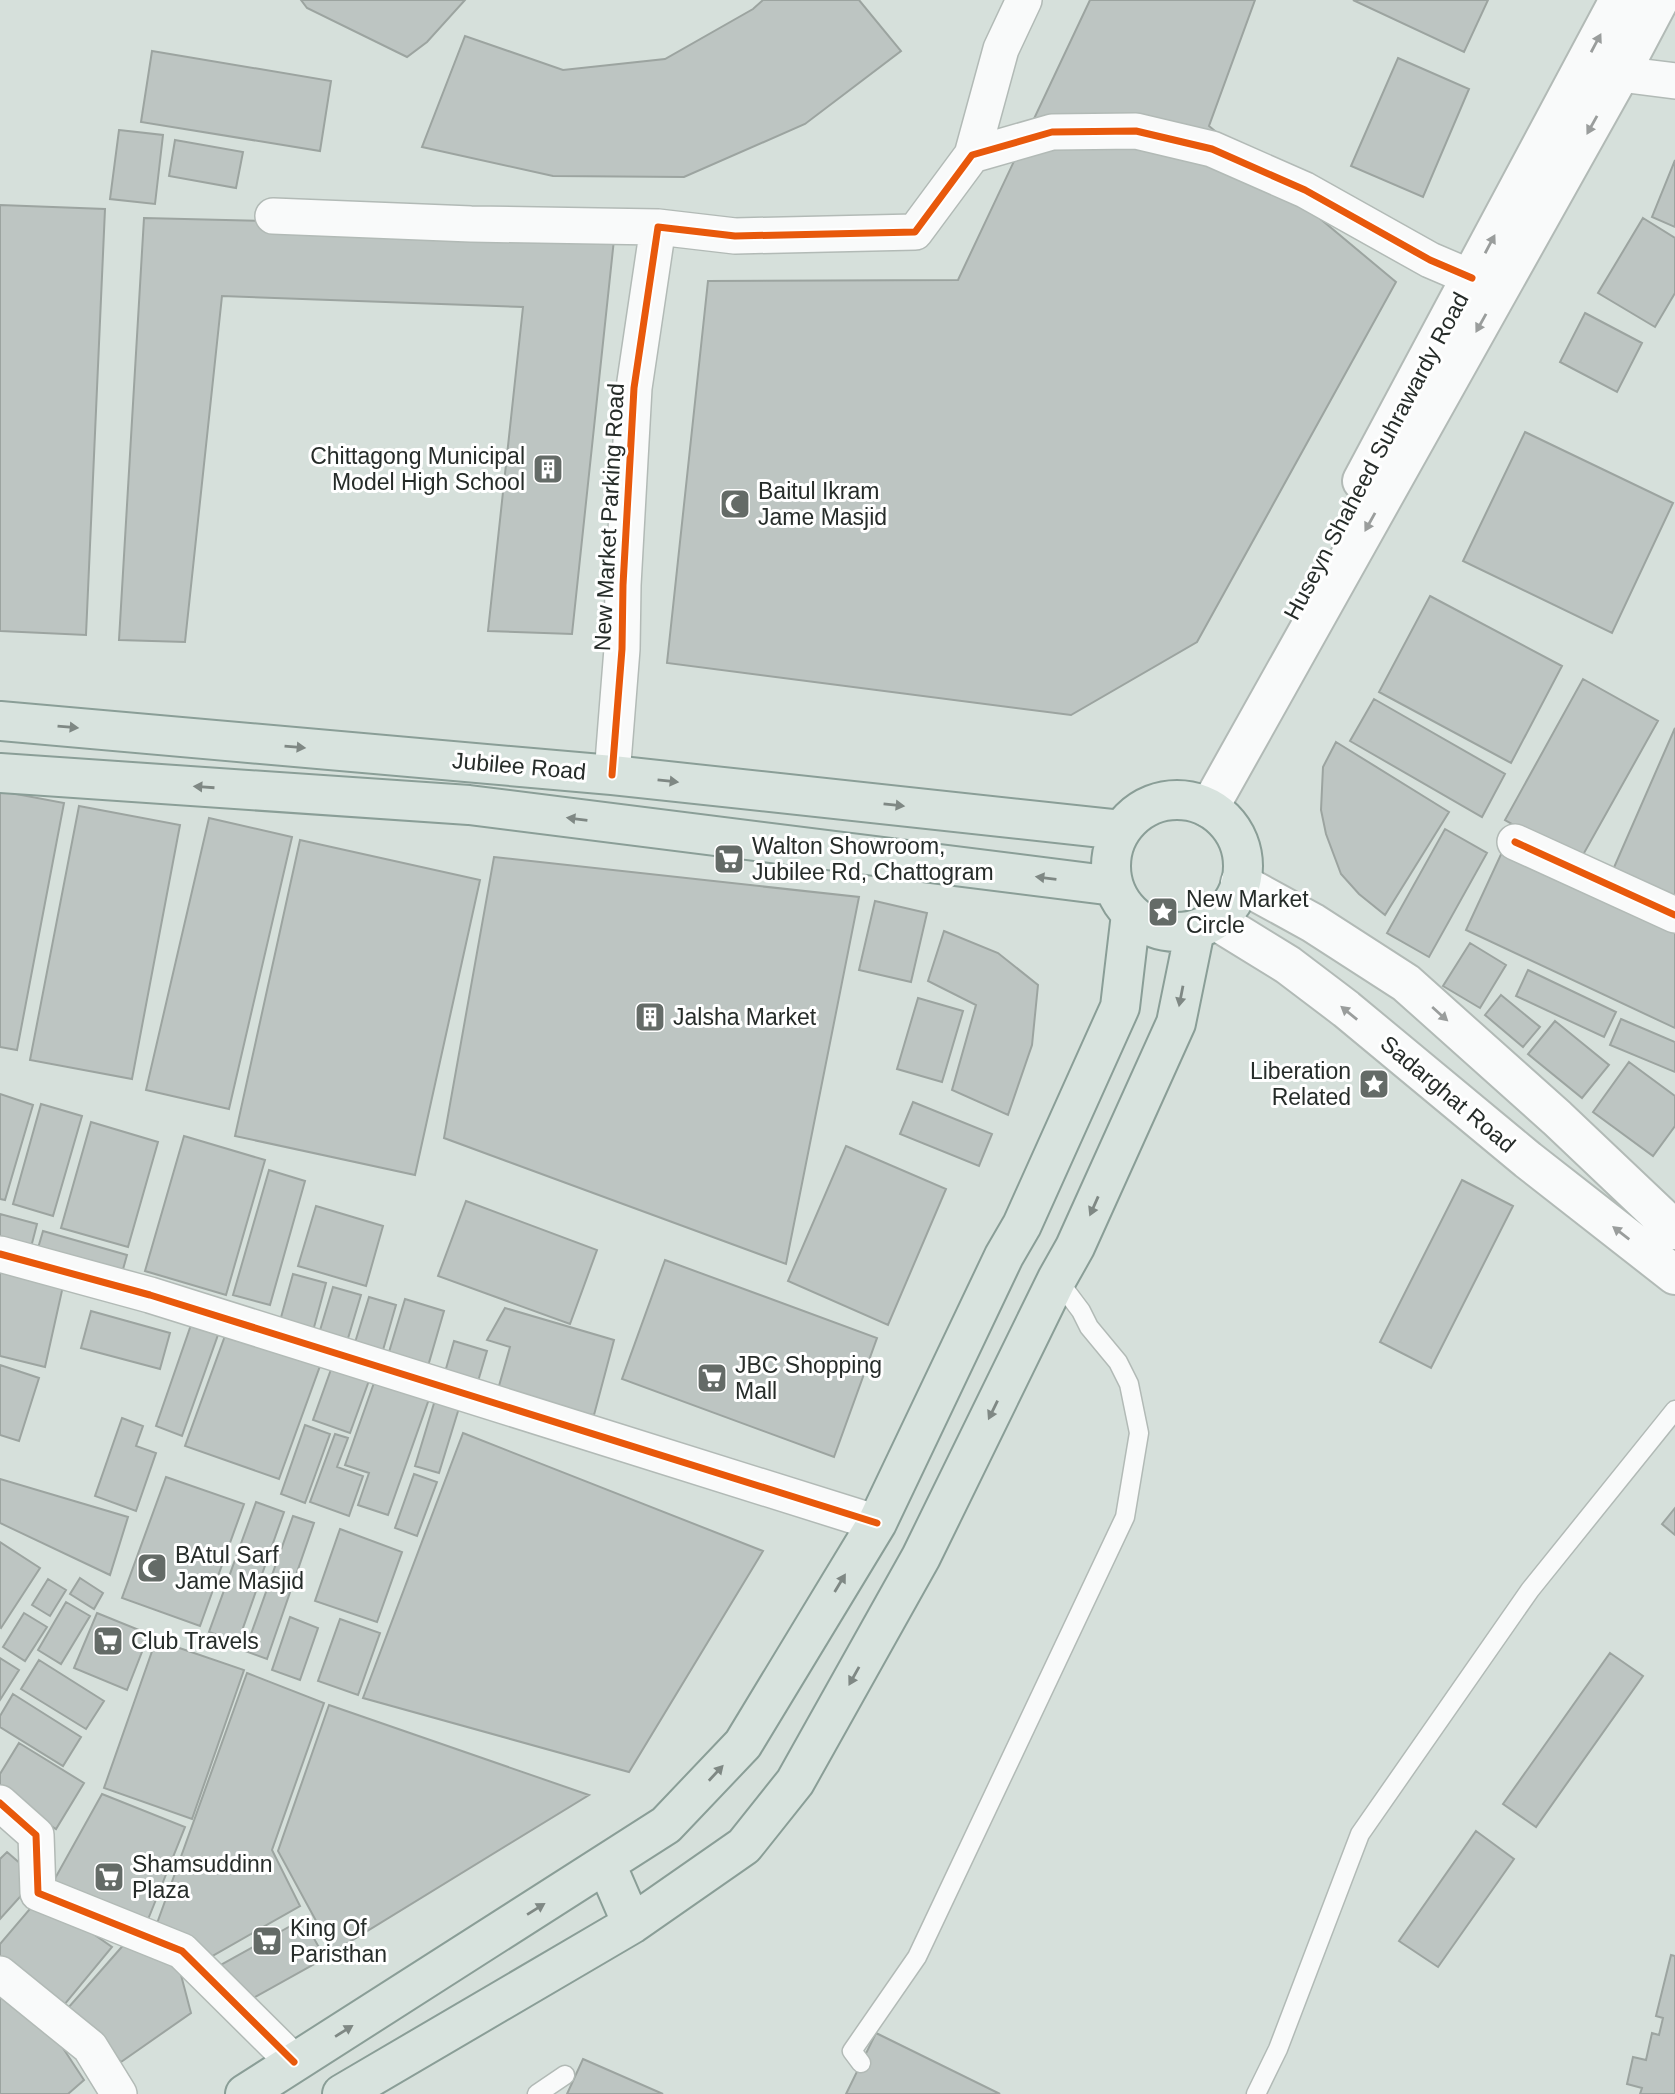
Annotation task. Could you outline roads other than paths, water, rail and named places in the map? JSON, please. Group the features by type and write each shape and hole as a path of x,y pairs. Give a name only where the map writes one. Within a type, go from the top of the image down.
{"main road":[{"name":"Huseyn Shaheed Suhrawardy Road","path":"1200,804 1619,0"},
{"path":"1200,804 1620,74 1659,0"},
{"name":"Jubilee Road","path":"0,721 612,775 1121,830"},
{"path":"0,773 469,806 1122,900 1150,926 1172,932 1205,925 1231,904 1240,883 1242,862 1238,840 1226,822 1200,804 1170,799 1151,805 1134,815 1121,830 1113,849 1111,867 1122,900 1120,1007 1022,1225 1004,1256 877,1523 743,1744 666,1825 245,2094"},
{"path":"1240,883 1313,923 1406,983 1557,1118 1675,1230"},
{"path":"342,2094 632,1924 744,1846 795,1782 921,1557 1056,1279 1075,1247 1176,1023 1205,925"},
{"name":"Sadarghat Road","path":"1205,925 1288,965 1346,1009 1528,1160 1675,1275"},
{"path":"606,1864 632,1924"}],"street":[{"path":"274,216 658,228 735,236 915,232 972,155 1001,49 1024,0"},
{"path":"1620,74 1675,81"},
{"path":"972,155 1052,132 1136,131 1212,149 1305,190 1430,260 1472,278"},
{"name":"New Market Parking Road","path":"612,775 622,649 634,388 658,228"},
{"path":"1515,842 1675,915"},
{"path":"0,1254 150,1295 877,1523"},
{"path":"0,1803 36,1835 38,1893 182,1951 294,2062"},
{"path":"0,1974 90,2047 119,2094"}],"lane":[{"path":"861,2063 852,2051 917,1957 1125,1517 1139,1433 1129,1384 1118,1362 1089,1327 1081,1311 1056,1279"},
{"path":"1256,2094 1278,2049 1360,1834 1530,1590 1675,1410"},
{"path":"537,2094 565,2075"}],"place":[{"name":"Chittagong Municipal Model High School","path":"548,469"},
{"name":"Baitul Ikram Jame Masjid","path":"735,504"},
{"name":"Walton Showroom, Jubilee Rd, Chattogram","path":"729,859"},
{"name":"New Market Circle","path":"1163,912"},
{"name":"Jalsha Market","path":"650,1017"},
{"name":"Liberation Related","path":"1374,1084"},
{"name":"JBC Shopping Mall","path":"712,1378"},
{"name":"BAtul Sarf Jame Masjid","path":"152,1568"},
{"name":"Club Travels","path":"108,1641"},
{"name":"Shamsuddinn Plaza","path":"109,1877"},
{"name":"King Of Paristhan","path":"267,1941"}]}
